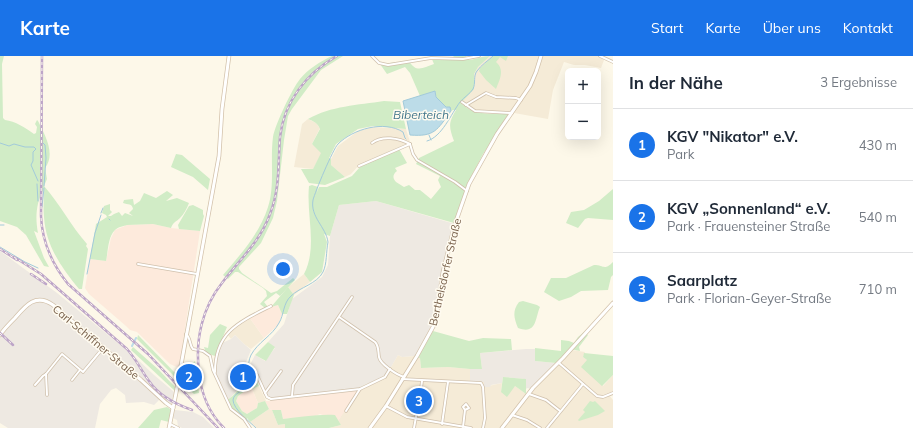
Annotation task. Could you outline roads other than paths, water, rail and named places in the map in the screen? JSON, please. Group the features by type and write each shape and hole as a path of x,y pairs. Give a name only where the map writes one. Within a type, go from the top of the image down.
{"main road":[{"path":"170,426 219,156 222,109 229,56"},
{"name":"Berthelsdorfer Straße","path":"370,428 386,406 423,346 435,322 443,272 455,224 473,175 521,100 534,77 541,56"},
{"name":"Carl-Schiffner-Straße","path":"0,335 26,305 33,301 43,300 53,305 141,380 166,404 173,408"},
{"path":"502,428 529,391 560,361 613,303"}],"street":[{"path":"372,56 381,64 388,65 431,58 463,60 479,56"},
{"path":"600,56 613,62"},
{"path":"466,105 486,92 496,97 516,98 521,100"},
{"path":"462,102 471,110 478,112 512,113"},
{"path":"372,143 383,138 401,140 410,144 413,154 417,160 455,182 467,191"},
{"path":"359,166 410,144"},
{"path":"138,264 197,274"},
{"path":"292,396 293,385 352,297"},
{"path":"215,373 216,356 220,344 228,331 255,313 270,306"},
{"path":"339,317 375,342 378,345 380,360 402,379 482,384 485,418 483,428"},
{"path":"186,334 189,337 193,349 203,351 210,356 215,373 231,409 244,419 249,428"},
{"path":"72,380 80,370 82,372 103,348"},
{"path":"35,385 62,354 80,370"},
{"path":"560,361 597,396 601,398 613,393"},
{"path":"257,375 267,397 270,398 360,389 385,376 390,369"},
{"path":"265,393 281,371"},
{"path":"46,374 47,395"},
{"path":"397,375 402,379"},
{"path":"414,428 418,406 421,406 422,396 420,396 422,381"},
{"path":"442,424 448,382"},
{"path":"547,428 583,384"},
{"path":"346,411 360,389"},
{"path":"529,391 546,400 560,411"},
{"path":"418,406 415,406 417,396 420,396"},
{"path":"386,406 403,416 472,428"},
{"path":"463,427 465,410"},
{"path":"512,415 527,420 540,428"},
{"path":"170,426 178,428"}],"water":[{"name":"Biberteich","path":"435,91 436,97 446,107 450,107 451,111 435,131 425,135 410,135 403,101"}],"waterway":[{"path":"427,141 432,139 442,130 460,102 473,89 477,71 493,56"},
{"path":"256,428 239,411 233,400 235,395 247,385 251,355 257,346 276,328 281,320 288,299 317,280 323,272 326,262 328,242 327,237 314,212 313,200 332,154 338,144 344,139 360,130 369,128 395,128 403,132 406,139"},
{"path":"429,135 431,140"},
{"path":"0,143 9,146 14,144 25,147 34,147 36,149 33,152 33,161 31,165 38,181"},
{"path":"43,143 45,145 46,158 44,186"},
{"path":"37,184 38,201"},
{"path":"42,207 44,188"},
{"path":"101,213 103,208"},
{"path":"87,274 95,233 101,215"},
{"path":"0,247 38,268"},
{"path":"132,346 136,338"}],"railway":[{"path":"42,56 41,216 43,235 53,261 68,284 148,354 218,428"},
{"path":"224,428 210,409 200,380 198,348 199,336 205,314 215,293 255,242 266,224 276,195 282,124 292,100 299,89 316,71 337,56"},
{"path":"0,249 17,260"},
{"path":"14,257 41,274 127,349 149,381 158,391 174,402 192,410"},
{"path":"31,274 46,284"},
{"path":"0,333 13,345"}],"place":[{"name":"KGV „Sonnenland“ e.V.","path":"189,377"},
{"name":"KGV \"Nikator\" e.V.","path":"243,377"},
{"name":"Saarplatz","path":"419,401"}]}
